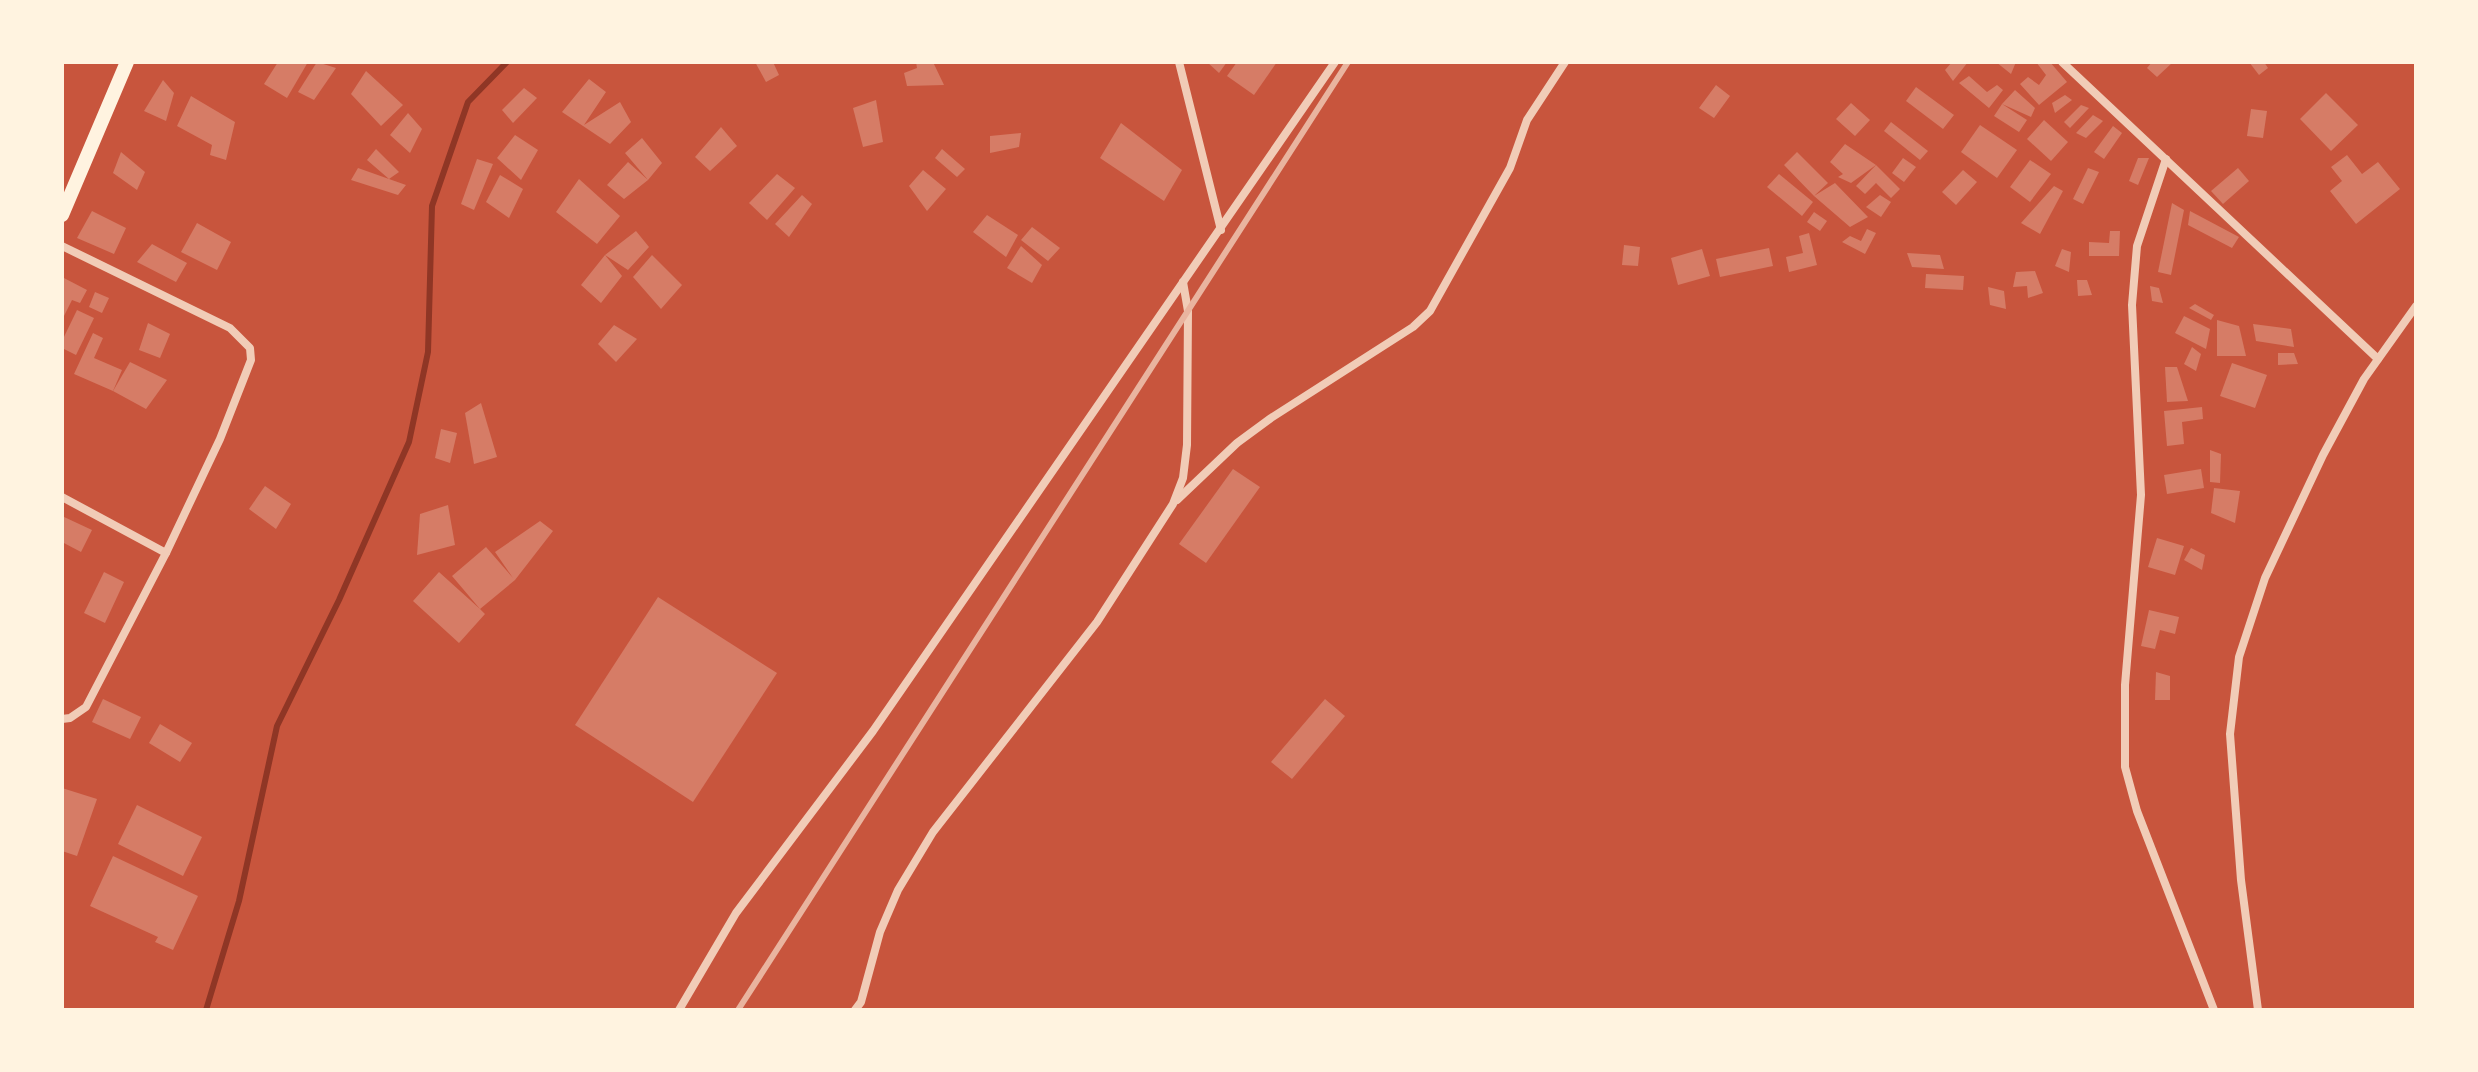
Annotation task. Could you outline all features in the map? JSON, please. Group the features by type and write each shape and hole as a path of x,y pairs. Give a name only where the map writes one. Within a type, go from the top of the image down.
{"main road":[{"path":"62,215 127,62"}],"street":[{"path":"1179,62 1221,230"},
{"path":"679,1010 736,913 873,731 1335,62"},
{"path":"1173,504 1237,443 1413,327 1430,311 1510,168 1527,120 1565,62"},
{"path":"2062,62 2378,359"},
{"path":"2166,159 2137,246 2132,305 2141,495 2125,685 2125,767 2137,811 2214,1010"},
{"path":"62,246 230,328 250,348 251,360 220,439 166,553 86,707 70,718 62,719"},
{"path":"855,1010 861,1002 880,932 898,890 933,832 1097,622 1173,504 1183,478 1187,445 1188,311 1183,282"},
{"path":"2258,1010 2241,880 2230,734 2239,657 2265,578 2323,455 2378,359 2416,306"},
{"path":"62,497 166,553"}],"building":[{"path":"278,62 308,62 287,98 264,84"},
{"path":"317,62 336,68 314,100 298,92"},
{"path":"755,62 773,62 779,75 766,82"},
{"path":"916,62 933,62 944,85 907,86 904,73 917,68"},
{"path":"1207,62 1227,62 1219,73"},
{"path":"1237,62 1277,62 1254,95 1227,76"},
{"path":"1952,62 1968,62 1953,81 1945,70"},
{"path":"1996,62 2016,62 2011,74"},
{"path":"2036,62 2050,62 2067,82 2039,105 2020,84 2028,77 2039,85 2046,75"},
{"path":"2152,62 2173,62 2157,77 2147,68"},
{"path":"2249,62 2264,62 2268,68 2259,75"},
{"path":"366,71 403,105 381,126 351,94"},
{"path":"1969,76 1987,92 1997,85 2003,90 1989,108 1959,83"},
{"path":"589,79 606,92 584,125 620,102 631,122 610,144 562,112"},
{"path":"163,80 174,93 166,121 144,111"},
{"path":"1716,85 1730,96 1714,118 1699,108"},
{"path":"1916,87 1954,115 1943,129 1906,101"},
{"path":"524,88 537,98 513,123 502,110"},
{"path":"2015,90 2035,108 2031,117 2002,104"},
{"path":"2326,93 2358,125 2331,151 2300,119"},
{"path":"2065,95 2072,100 2055,113 2052,103"},
{"path":"191,96 235,122 226,160 210,155 212,145 177,126"},
{"path":"876,100 883,142 863,147 853,108"},
{"path":"1851,103 1870,120 1855,136 1836,119"},
{"path":"2002,104 2027,120 2019,132 1994,116"},
{"path":"2081,105 2089,108 2070,128 2064,122"},
{"path":"2251,109 2267,111 2263,138 2247,136"},
{"path":"408,113 422,129 410,153 390,135"},
{"path":"2093,115 2103,121 2086,138 2076,133"},
{"path":"2044,120 2068,142 2051,161 2027,139"},
{"path":"1891,122 1928,151 1920,160 1884,131"},
{"path":"1121,123 1182,170 1164,201 1100,158"},
{"path":"1980,125 2017,150 1997,178 1961,152"},
{"path":"2113,126 2122,133 2104,159 2094,152"},
{"path":"721,127 737,146 710,171 695,157"},
{"path":"1021,133 1019,147 990,153 990,136"},
{"path":"515,135 538,150 521,180 497,158"},
{"path":"642,138 662,163 648,180 625,153"},
{"path":"1845,144 1876,165 1851,183 1838,177 1843,174 1830,162"},
{"path":"376,149 399,172 389,179 367,160"},
{"path":"942,149 965,169 957,177 935,158"},
{"path":"121,152 145,172 137,190 113,173"},
{"path":"1797,152 1828,183 1814,196 1784,165"},
{"path":"2347,155 2362,174 2378,162 2400,189 2356,224 2330,191 2342,181 2331,167"},
{"path":"1903,158 1916,167 1904,182 1892,173"},
{"path":"2138,158 2149,158 2138,185 2129,181"},
{"path":"477,159 493,164 474,210 461,204"},
{"path":"2030,160 2051,174 2030,202 2010,187"},
{"path":"628,162 648,180 624,199 607,185"},
{"path":"1876,165 1900,189 1891,198 1876,183 1865,194 1856,186"},
{"path":"358,168 406,185 398,195 351,180"},
{"path":"2088,168 2099,172 2083,204 2073,199"},
{"path":"2238,168 2249,181 2223,204 2211,191"},
{"path":"923,170 946,189 927,211 909,186"},
{"path":"1963,170 1977,182 1956,205 1942,192"},
{"path":"777,174 795,188 767,220 749,203"},
{"path":"1779,174 1813,202 1802,216 1767,187"},
{"path":"500,175 523,189 509,218 486,202"},
{"path":"579,179 620,216 597,244 556,212"},
{"path":"1835,183 1868,217 1850,227 1814,196"},
{"path":"2054,186 2063,191 2040,234 2021,223"},
{"path":"802,195 812,204 789,237 775,224"},
{"path":"1880,195 1891,202 1881,217 1866,207"},
{"path":"2172,203 2184,210 2171,275 2158,272"},
{"path":"92,211 126,228 114,254 77,238"},
{"path":"2190,211 2239,237 2232,248 2188,225"},
{"path":"1814,212 1827,221 1820,231 1807,222"},
{"path":"987,215 1018,235 1006,257 973,232"},
{"path":"197,223 231,242 217,270 181,252"},
{"path":"1032,227 1060,248 1048,261 1021,240"},
{"path":"1867,229 1876,233 1865,254 1842,242 1850,236 1861,241"},
{"path":"636,231 649,247 628,270 605,255"},
{"path":"2110,231 2120,231 2119,256 2089,256 2089,242 2109,243"},
{"path":"1809,233 1817,265 1789,272 1786,257 1803,253 1799,236"},
{"path":"152,244 187,263 176,282 137,262"},
{"path":"1624,245 1640,247 1638,266 1622,265"},
{"path":"1021,246 1042,265 1032,283 1007,268"},
{"path":"1769,248 1773,266 1720,277 1716,259"},
{"path":"1702,249 1710,276 1678,285 1671,258"},
{"path":"2062,249 2071,252 2069,272 2055,266"},
{"path":"1907,253 1940,255 1944,269 1912,267"},
{"path":"605,255 622,276 601,303 581,285"},
{"path":"652,255 682,285 661,309 633,277"},
{"path":"2035,271 2043,293 2028,298 2027,286 2013,287 2016,272"},
{"path":"1926,274 1964,276 1963,290 1925,288"},
{"path":"62,277 87,290 80,303 72,300 64,316"},
{"path":"2077,280 2087,280 2092,295 2078,296"},
{"path":"2150,286 2159,288 2163,303 2152,301"},
{"path":"1988,287 2004,291 2006,309 1990,305"},
{"path":"95,292 109,298 102,313 89,307"},
{"path":"2195,304 2214,315 2211,320 2189,308"},
{"path":"77,310 94,318 76,355 62,348 62,341"},
{"path":"2184,316 2210,329 2206,349 2175,333"},
{"path":"2217,320 2239,326 2246,356 2217,356"},
{"path":"148,323 170,334 160,358 139,350"},
{"path":"2253,324 2291,329 2294,347 2256,341"},
{"path":"614,325 637,339 616,362 598,344"},
{"path":"93,333 103,338 94,358 122,370 113,391 74,374"},
{"path":"2192,347 2201,354 2196,371 2184,364"},
{"path":"2278,353 2294,353 2298,364 2278,365"},
{"path":"130,362 167,380 146,409 113,391"},
{"path":"2232,363 2267,375 2255,408 2220,396"},
{"path":"2165,367 2177,367 2188,401 2167,402"},
{"path":"481,403 497,457 474,464 465,413"},
{"path":"2202,407 2203,419 2182,422 2184,444 2167,446 2164,411"},
{"path":"441,429 457,433 450,463 435,458"},
{"path":"2210,450 2221,454 2220,483 2210,482"},
{"path":"1233,469 1260,487 1206,563 1179,544"},
{"path":"2201,469 2204,488 2167,494 2164,475"},
{"path":"265,486 291,504 276,529 249,509"},
{"path":"2214,488 2240,491 2235,523 2211,513"},
{"path":"448,505 455,545 417,555 420,514"},
{"path":"62,516 92,530 81,552 62,542"},
{"path":"540,521 553,531 515,580 480,609 452,576 486,547 513,578 495,552"},
{"path":"2157,538 2184,546 2175,575 2148,567"},
{"path":"2191,548 2205,555 2202,570 2184,560"},
{"path":"104,572 124,582 105,623 84,613"},
{"path":"439,572 485,614 459,643 413,601"},
{"path":"658,597 777,673 693,802 575,725"},
{"path":"2149,610 2179,617 2175,634 2160,630 2155,649 2141,646"},
{"path":"2156,672 2170,676 2170,700 2155,700"},
{"path":"103,699 141,717 130,739 92,722"},
{"path":"1325,699 1345,716 1292,779 1271,762"},
{"path":"160,724 192,743 180,762 149,743"},
{"path":"62,788 97,799 77,856 62,851"},
{"path":"137,805 202,837 183,876 118,844"},
{"path":"113,856 198,896 173,950 155,942 158,937 90,906"}],"waterway":[{"path":"206,1010 239,901 277,726 339,600 409,442 428,352 432,206 468,102 507,62"}],"railway":[{"path":"738,1010 1348,62"}]}
